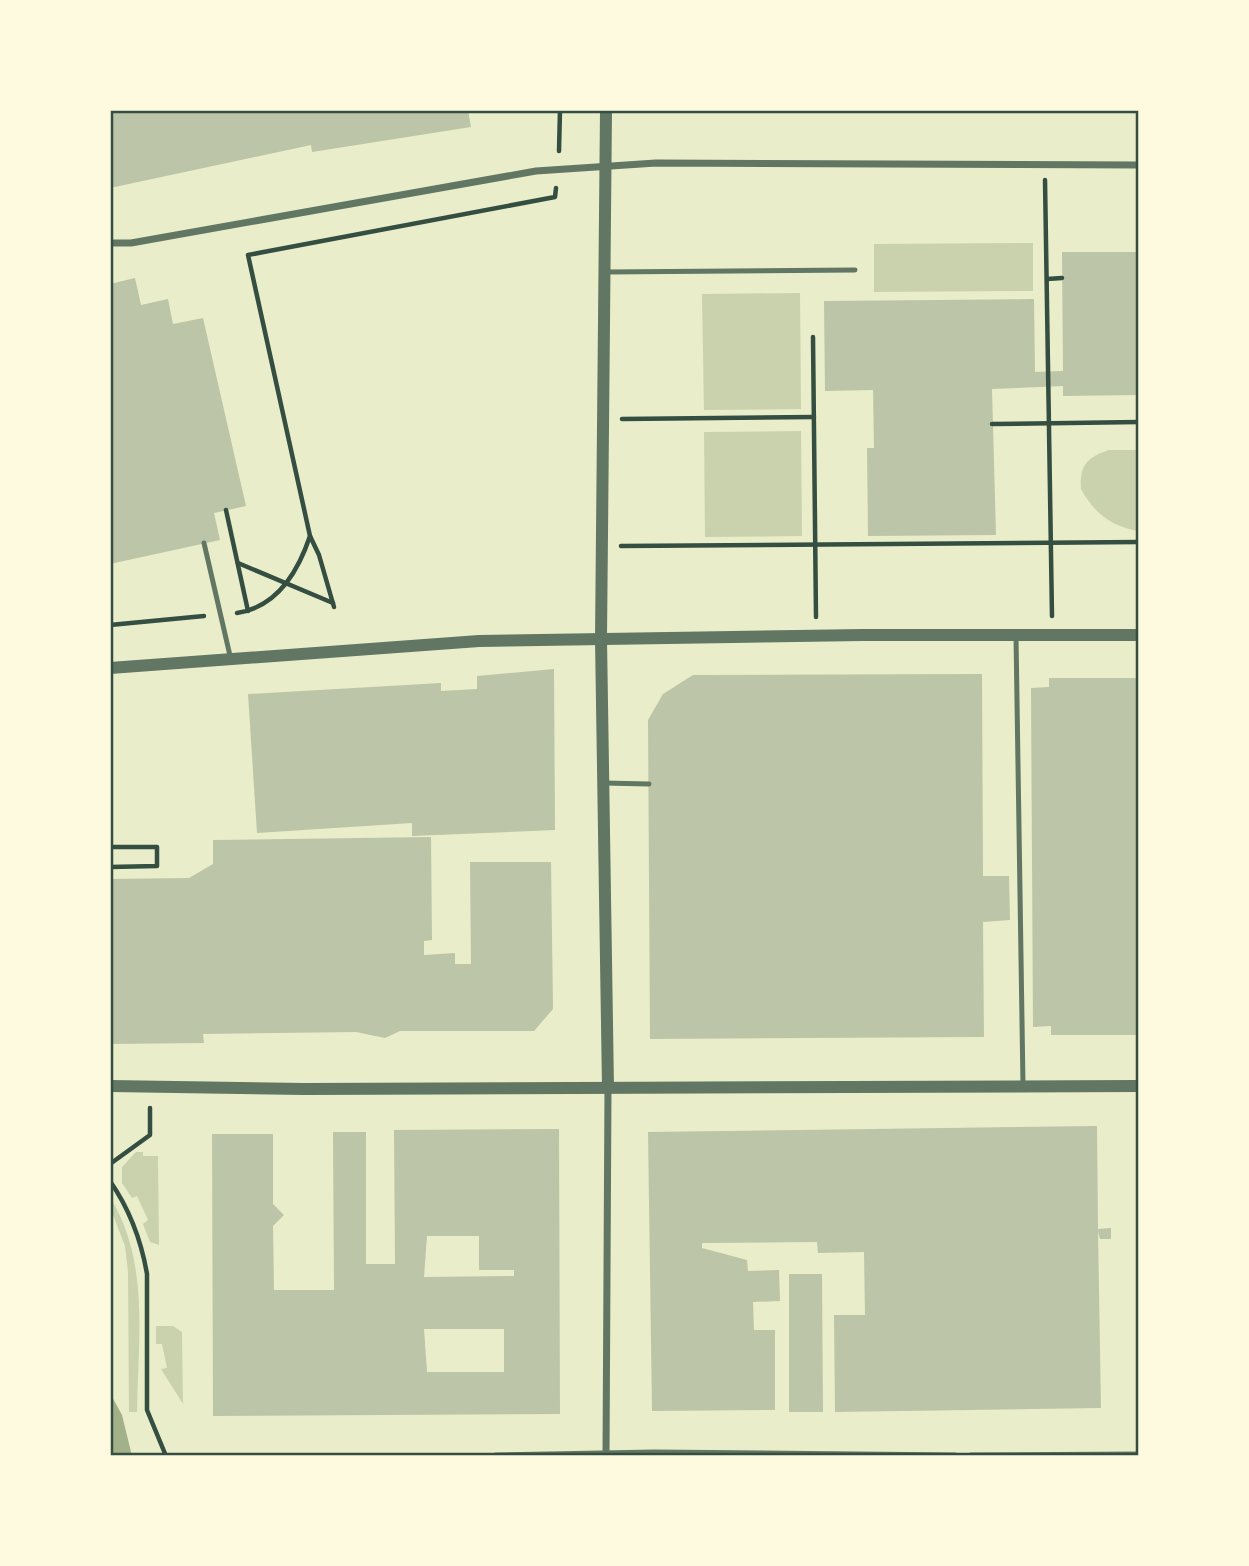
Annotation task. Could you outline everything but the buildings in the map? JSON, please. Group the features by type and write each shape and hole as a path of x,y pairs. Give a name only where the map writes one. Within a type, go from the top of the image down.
{"street":[{"path":"606,110 601,639 608,1088 606,1455"},
{"path":"110,243 131,243 536,171 656,163 1139,165"},
{"path":"110,668 479,641 1139,635"},
{"path":"110,1086 1139,1086"},
{"path":"971,1456 1139,1455"},
{"path":"496,1456 955,1456"}],"lane":[{"path":"606,272 855,270"},
{"path":"204,543 231,660"},
{"path":"1016,635 1023,1085"},
{"path":"603,783 649,784"}],"path":[{"path":"560,110 560,139"},
{"path":"1045,165 1052,635"},
{"path":"238,563 333,605 319,555 310,536 248,255 555,197"},
{"path":"1047,279 1062,278"},
{"path":"813,337 817,636"},
{"path":"604,419 814,417"},
{"path":"992,424 1139,422"},
{"path":"226,510 248,611"},
{"path":"236,613 248,611 270,601 303,559 310,536"},
{"path":"602,547 1139,542"},
{"path":"110,625 198,617"},
{"path":"110,847 157,846 157,866 110,867"},
{"path":"110,1164 150,1135 150,1086"},
{"path":"110,1181 136,1225 144,1254 147,1274 147,1410 166,1456"}],"shaded area":[{"path":"1033,243 1033,291 874,292 874,244"},
{"path":"800,293 801,409 704,410 702,294"},
{"path":"801,431 802,536 705,537 704,432"},
{"path":"1109,450 1139,450 1139,531 1120,526 1105,518 1081,489 1083,468 1090,459"},
{"path":"136,1152 143,1152 143,1156 158,1156 159,1245 150,1242 143,1224 148,1220 137,1196 132,1198 122,1183 122,1167"},
{"path":"110,1197 123,1222 136,1275 139,1302 137,1412 129,1412 128,1272 125,1246 110,1207"},
{"path":"156,1326 173,1326 182,1332 183,1404 161,1369 167,1368 162,1344 156,1344"},
{"path":"110,1393 122,1415 132,1456 110,1456"}]}
